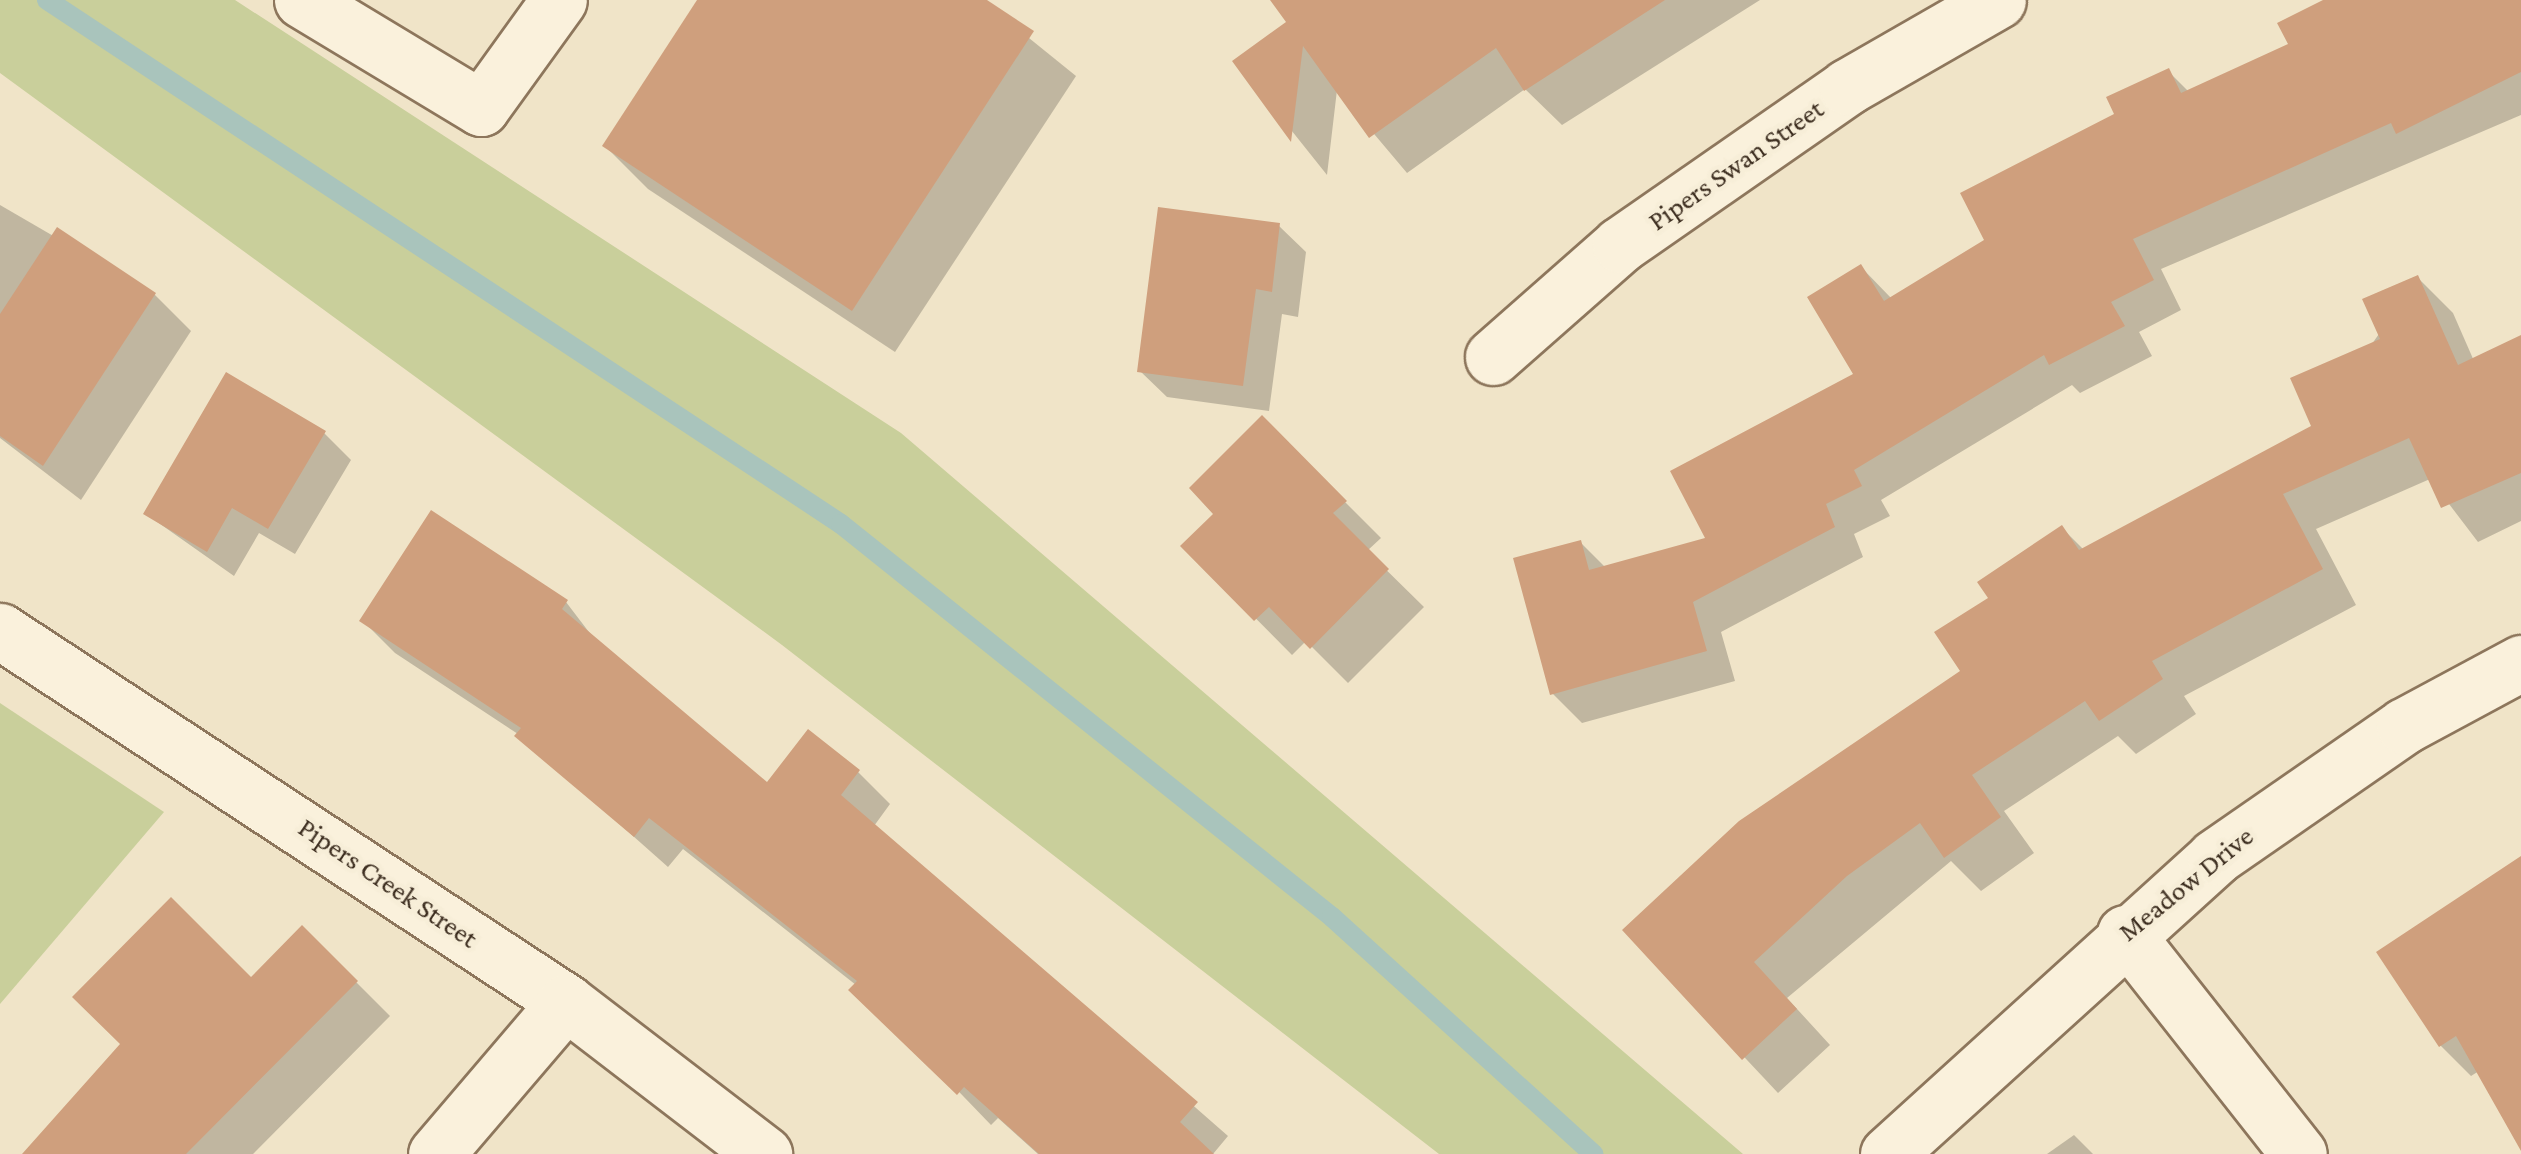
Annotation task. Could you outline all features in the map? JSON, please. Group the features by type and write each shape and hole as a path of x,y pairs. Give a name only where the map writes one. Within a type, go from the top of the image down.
{"street":[{"path":"302,0 481,108 559,0"},
{"name":"Pipers Swan Street","path":"1493,357 1620,245 1847,87 1998,0"},
{"name":"Pipers Creek Street","path":"0,632 566,1002 764,1154"},
{"name":"Meadow Drive","path":"1888,1154 2125,933 2334,771 2521,664"},
{"path":"2125,933 2299,1154"},
{"path":"436,1154 566,1002"}],"green space":[{"path":"0,0 235,0 901,433 1743,1154 1439,1154 782,645 0,73"},
{"path":"0,703 164,812 0,1004"}],"building":[{"path":"697,0 987,0 1034,31 852,311 602,146"},
{"path":"1270,0 1665,0 1524,91 1496,48 1369,138 1303,46 1291,142 1232,61 1286,22"},
{"path":"2323,0 2521,0 2521,72 2396,134 2391,123 2133,239 2154,280 2111,302 2125,326 2049,365 2044,355 1854,470 1862,486 1826,504 1835,527 1693,602 1707,651 1550,695 1513,558 1581,540 1589,570 1705,538 1670,471 1853,374 1807,297 1861,264 1884,301 1984,240 1960,193 2114,114 2106,97 2169,68 2181,93 2288,44 2277,23"},
{"path":"1158,207 1280,223 1272,292 1256,289 1243,386 1137,372"},
{"path":"57,227 156,293 43,466 0,436 0,314"},
{"path":"2418,275 2458,365 2521,335 2521,473 2441,508 2409,438 2283,494 2323,569 2152,661 2163,679 2099,721 2085,701 1972,775 2001,817 1944,858 1920,823 1847,876 1754,962 1797,1009 1742,1060 1622,930 1739,821 1960,671 1934,632 1988,598 1977,582 2062,525 2079,550 2311,426 2290,378 2380,339 2362,299"},
{"path":"226,372 326,431 268,529 232,508 207,552 143,514"},
{"path":"1262,415 1347,501 1333,513 1389,569 1310,649 1269,607 1254,621 1180,546 1213,514 1189,488"},
{"path":"431,510 568,600 562,609 767,782 808,729 860,770 841,795 1198,1102 1180,1122 1214,1154 1039,1154 964,1087 957,1095 848,990 857,981 649,818 634,837 514,736 521,728 359,621"},
{"path":"2521,856 2521,1151 2456,1036 2439,1047 2376,952"},
{"path":"171,897 251,977 302,925 358,981 186,1154 22,1154 120,1044 72,997"}],"waterway":[{"path":"47,0 841,524 1332,917 1593,1154"}]}
